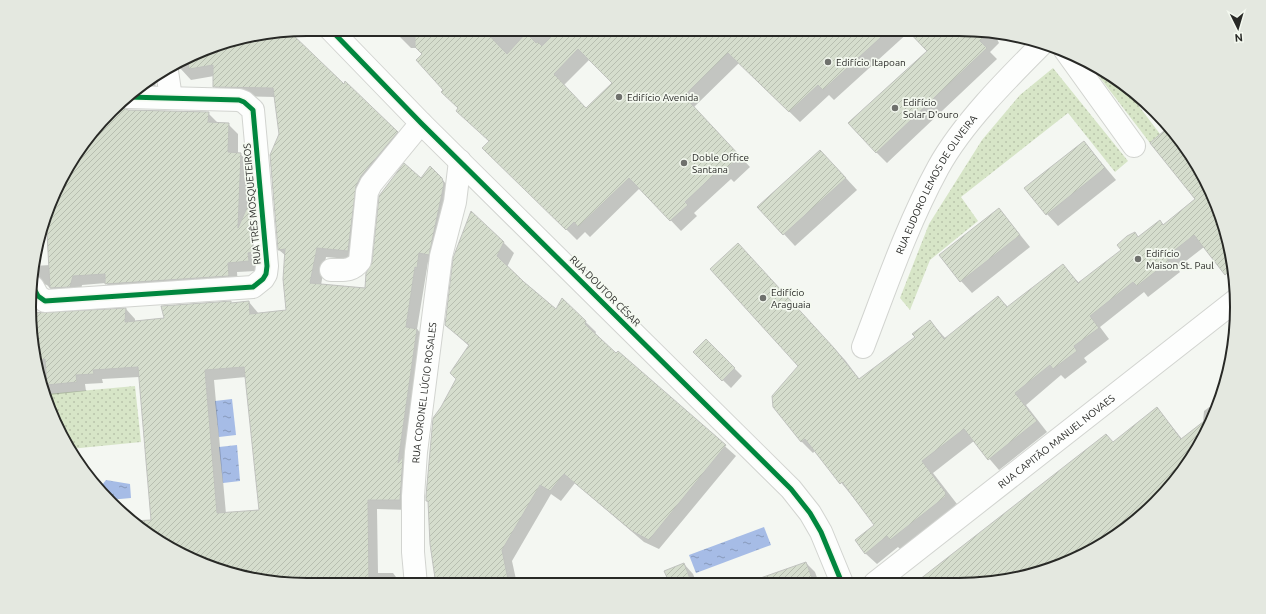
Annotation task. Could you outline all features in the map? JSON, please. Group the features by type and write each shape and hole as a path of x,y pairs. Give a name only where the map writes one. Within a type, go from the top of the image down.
{"street":[{"name":"RUA DOUTOR CÉSAR","path":"337,36 421,123 791,489 810,513 821,532 840,578"},
{"name":"RUA EUDORO LEMOS DE OLIVEIRA","path":"863,347 912,222 938,167 957,139 992,97 1038,48"},
{"path":"1073,61 1134,146"},
{"path":"167,74 171,98"},
{"name":"RUA TRÊS MOSQUETEIROS","path":"37,294 45,301 253,287 263,279 266,274 267,266 253,110 244,102 239,100 135,97"},
{"path":"331,270 350,270 356,267 360,261 367,192 371,184 421,123"},
{"name":"RUA CORONEL LÚCIO ROSALES","path":"415,578 413,552 413,496 416,452 441,256 455,202 460,161"},
{"path":"455,202 495,195"},
{"name":"RUA CAPITÃO MANUEL NOVAES","path":"881,578 1230,305"}],"green space":[{"path":"1053,68 1128,161 1115,172 1068,113 961,197 978,221 930,260 910,310 900,298 929,224 982,140 1020,95"},
{"path":"1097,74 1134,100 1160,134 1150,143"},
{"path":"135,386 141,442 76,448 64,427 50,394"}],"water":[{"path":"232,399 236,435 219,437 215,401"},
{"path":"237,445 240,481 223,483 219,447"},
{"path":"106,480 130,484 131,498 115,499 102,485"},
{"path":"764,527 771,545 696,573 689,555"}],"building":[{"path":"415,36 490,36 507,54 523,36 529,36 536,43 538,42 542,46 551,36 882,36 823,90 818,85 789,112 728,53 684,96 740,156 723,172 720,169 685,202 688,205 670,221 629,178 578,227 574,222 566,230 482,148 489,141 456,111 458,108 441,92 443,90 416,60 422,54 415,47","holes":["578,49 612,83 586,108 554,74"]},
{"path":"913,36 984,37 980,41 987,48 876,153 848,123 927,51"},
{"path":"295,37 344,84 345,81 398,132 361,176 356,186 348,251 317,248 310,283 365,288 366,273 372,262 379,196 404,163 421,178 430,166 442,178 444,184 429,255 419,253 417,268 415,267 406,327 417,329 398,463 403,457 400,500 368,500 369,578 307,578 272,576 254,573 220,564 171,542 140,521 151,520 138,367 93,370 94,374 76,375 77,382 47,385 45,359 41,360 38,342 36,313 126,308 125,322 164,318 161,306 249,301 250,314 286,310 283,279 285,249 278,250 270,155 279,134 273,88 213,87 213,65 189,69 188,63 220,50 254,41","holes":["244,367 259,510 217,513 205,370"]},
{"path":"123,108 128,110 209,112 208,122 229,123 228,152 241,153 238,228 249,203 253,252 248,253 249,261 228,263 229,276 105,284 105,274 73,276 70,287 50,288 47,231 50,220 72,171 103,128"},
{"path":"1165,130 1194,172 1216,220 1228,272 1225,275 1194,235 1166,257 1169,261 1137,286 1133,282 1090,316 1099,328 1074,346 1077,351 1053,369 1050,365 1015,393 1037,421 988,460 964,429 922,461 946,493 946,496 890,540 887,536 865,554 855,540 874,525 842,482 840,484 805,439 801,442 773,407 772,396 798,366 710,269 738,243 834,348 859,379 915,337 912,334 930,320 944,339 998,296 1007,307 1063,264 1078,283 1121,250 1117,245 1127,236 1135,232 1138,237 1160,220 1163,225 1195,199 1150,143"},
{"path":"1084,141 1105,168 1046,215 1024,188"},
{"path":"820,150 846,178 783,235 757,207"},
{"path":"999,208 1020,235 960,282 939,255"},
{"path":"471,211 504,242 497,256 524,282 556,309 562,298 586,321 585,324 616,353 618,351 726,445 649,540 632,531 564,474 550,491 540,485 502,550 508,578 435,578 430,544 428,501 426,501 433,418 441,407 456,379 450,373 469,345 445,325 453,258"},
{"path":"706,339 735,368 722,381 693,352"},
{"path":"1157,407 1181,439 1205,420 1184,458 1163,486 1138,511 1094,542 1046,564 1012,573 994,576 959,578 921,578 1106,434 1113,442"},
{"path":"806,562 812,578 761,578"},
{"path":"684,563 690,578 667,578 664,571"}],"cycle path":[{"path":"337,36 421,123 791,489 810,513 821,532 840,578"},
{"path":"37,294 45,301 253,287 263,279 266,274 267,266 253,110 244,102 239,100 135,97"}],"place":[{"name":"Edifício Itapoan","path":"828,62"},
{"name":"Edifício Avenida","path":"619,97"},
{"name":"Edifício Solar D'ouro","path":"895,108"},
{"name":"Doble Office Santana","path":"684,163"},
{"name":"Edifício Maison St. Paul","path":"1138,259"},
{"name":"Edifício Araguaia","path":"763,298"}]}
